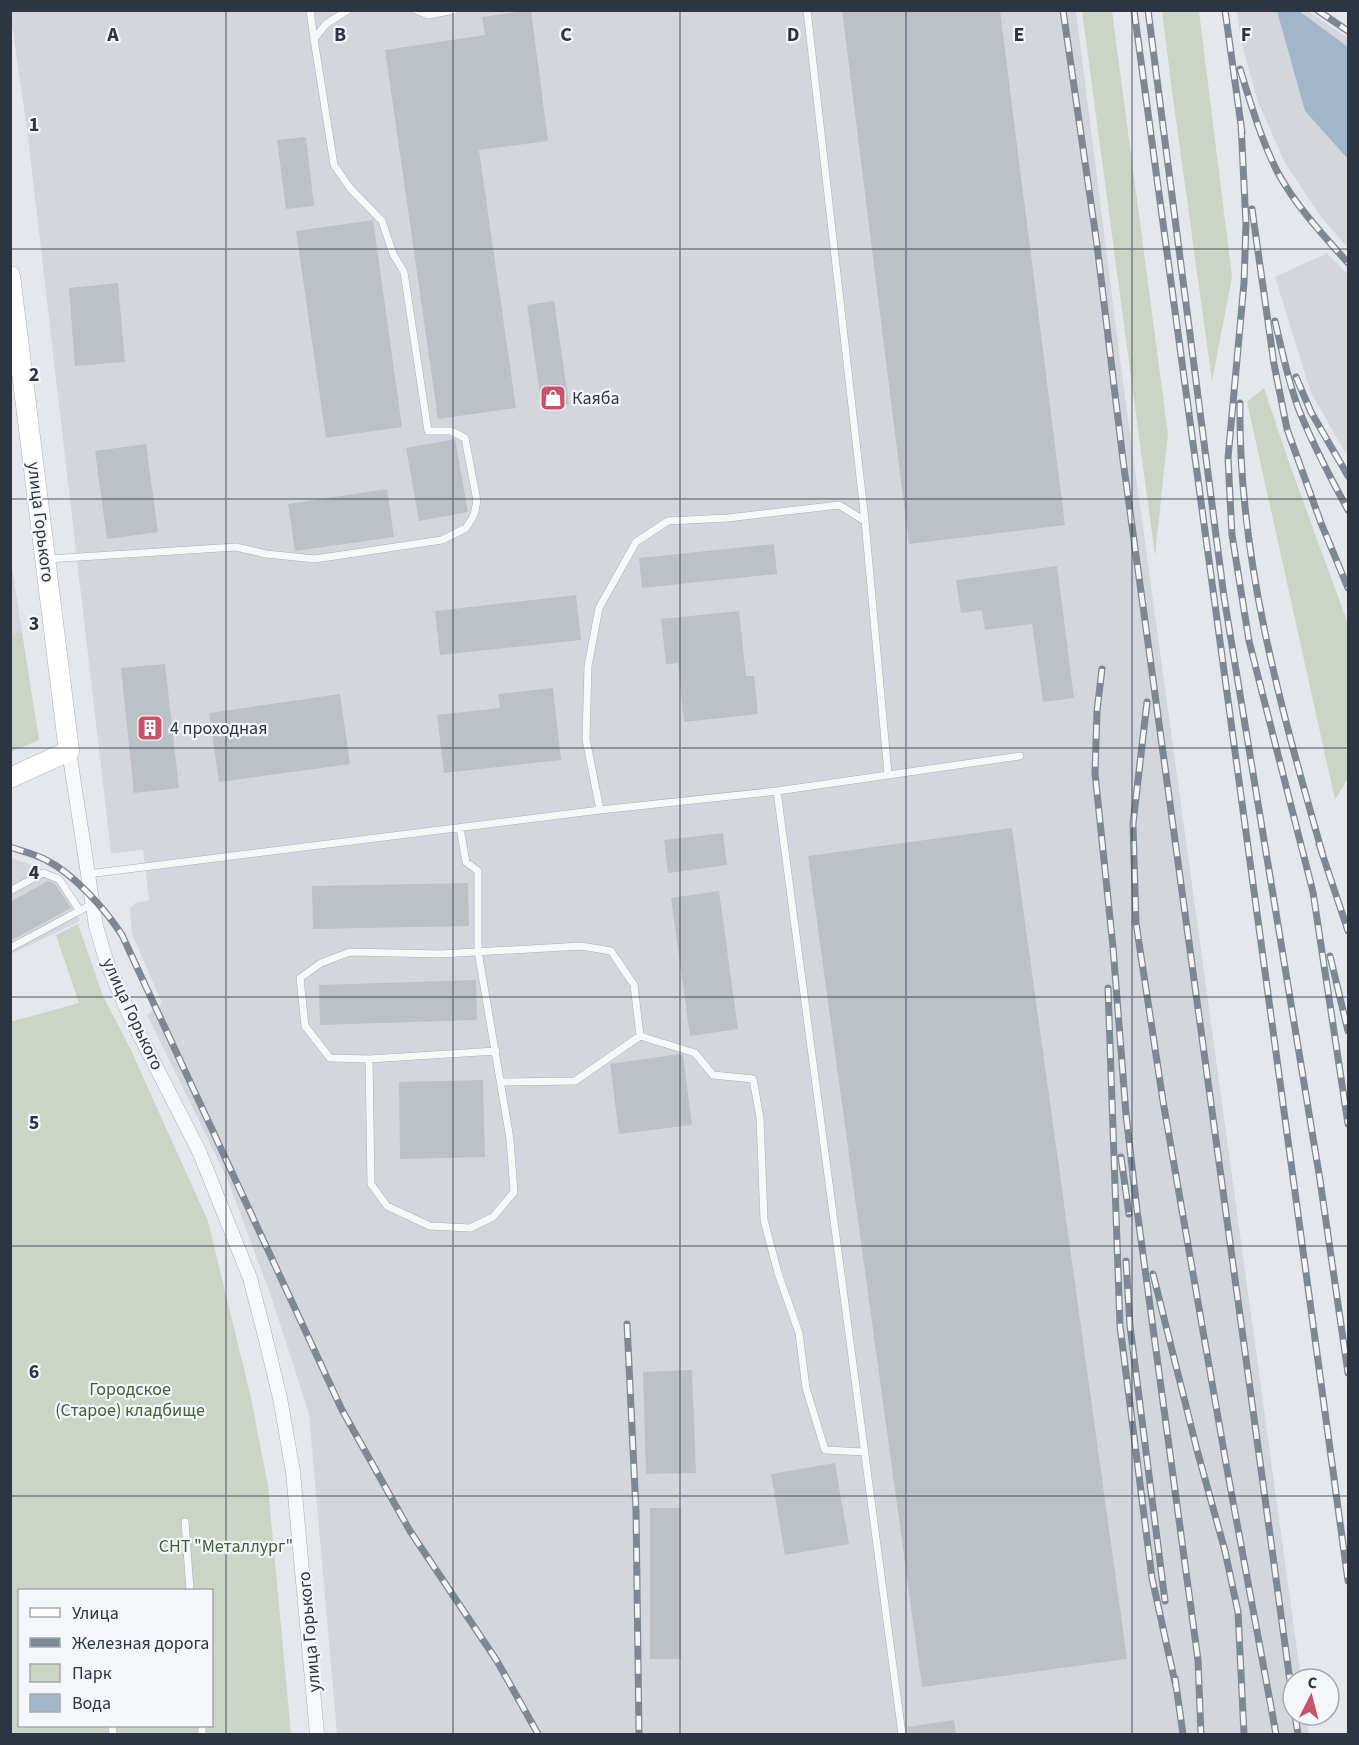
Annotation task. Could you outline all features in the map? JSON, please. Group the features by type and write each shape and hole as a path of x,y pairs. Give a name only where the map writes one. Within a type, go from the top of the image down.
{"main road":[{"name":"улица Горького","path":"10,276 69,751"},
{"path":"10,778 69,751"}],"street":[{"name":"улица Горького","path":"69,751 87,874 86,908 96,926 106,960 128,1012 199,1152 250,1278 280,1398 292,1472 317,1734"}],"lane":[{"path":"45,559 236,547 266,554 315,560 442,540 466,528 474,515 477,501 465,438 451,431 428,431 404,272 390,246 382,221 350,188 334,165 310,10"},
{"path":"315,39 326,24 348,10"},
{"path":"416,10 428,15 455,10"},
{"path":"807,10 865,521 888,774"},
{"path":"600,810 586,739 588,666 599,608 636,542 668,521 728,518 839,505 865,521"},
{"path":"87,874 600,810 777,791 1020,756"},
{"path":"777,791 903,1734"},
{"path":"369,1059 371,1184 387,1206 430,1226 470,1228 493,1217 514,1192 510,1139 478,951 478,871 466,862 460,828"},
{"path":"10,891 43,873 59,879 86,908 10,948"},
{"path":"496,1051 369,1059 330,1058 305,1026 300,978 321,963 350,952 440,954 581,946 611,951 634,984 640,1035"},
{"path":"640,1035 695,1053 713,1075 753,1079 760,1118 764,1220 778,1273 799,1333 806,1388 825,1450 865,1452"},
{"path":"501,1082 575,1081 640,1035"},
{"path":"184,1522 190,1589"}],"shaded area":[{"path":"10,11 1076,11 1121,367 1299,1667 1281,1667 1281,1727 1308,1727 1309,1734 337,1734 309,1414 271,1296 227,1178 147,1015 162,1003 132,934 130,909 135,903 149,900 143,850 111,853 27,129"},
{"path":"1237,11 1308,11 1348,38 1348,248 1321,217 1284,161 1258,102 1241,41"},
{"path":"1327,253 1348,274 1348,457 1311,393 1275,277"},
{"path":"10,554 22,632 11,634 10,634"},
{"path":"11,858 55,873 80,921 11,954"}],"green space":[{"path":"1082,11 1112,11 1168,434 1155,556"},
{"path":"1162,11 1199,11 1232,277 1212,381 1172,91"},
{"path":"1264,388 1348,624 1348,778 1335,800 1247,402"},
{"path":"22,632 39,740 11,752 11,634"},
{"name":"Городское (Старое) кладбище","path":"78,924 103,996 130,1048 208,1221 251,1398 268,1486 291,1734 11,1734 10,1022 79,1003 56,935"}],"water":[{"path":"1277,11 1299,11 1348,47 1348,159 1305,111"}],"building":[{"path":"531,10 548,141 479,150 516,408 438,419 385,50 485,35 482,17"},
{"path":"842,10 1000,10 1065,525 909,544"},
{"path":"306,137 314,206 286,209 277,140"},
{"path":"373,220 402,427 326,438 296,231"},
{"path":"118,283 125,362 75,366 69,288"},
{"path":"554,301 569,404 542,408 527,305"},
{"path":"455,439 468,512 419,521 406,448"},
{"path":"146,444 158,532 107,539 95,451"},
{"path":"387,489 394,537 295,551 288,504"},
{"path":"774,544 777,574 642,588 639,558"},
{"path":"1057,566 1074,698 1043,702 1032,624 985,630 982,610 961,613 956,580"},
{"path":"576,595 581,640 440,655 435,611"},
{"path":"739,611 746,676 754,676 758,714 684,722 678,663 666,664 661,619"},
{"name":"4 проходная","path":"165,664 179,788 134,793 121,668"},
{"path":"553,688 561,760 444,773 437,715 500,708 498,694"},
{"path":"340,694 350,764 219,782 209,713"},
{"path":"1012,828 1127,1659 922,1687 808,856"},
{"path":"723,833 727,865 668,873 664,840"},
{"path":"48,881 55,884 71,908 10,941 10,902"},
{"path":"468,883 469,926 313,929 312,886"},
{"path":"719,891 738,1029 690,1036 671,898"},
{"path":"476,980 477,1020 320,1025 319,985"},
{"path":"683,1055 692,1125 619,1134 610,1064"},
{"path":"483,1080 485,1157 400,1159 399,1082"},
{"path":"692,1370 696,1473 646,1474 643,1372"},
{"path":"835,1463 849,1544 785,1555 771,1474"},
{"path":"650,1508 681,1508 681,1659 650,1659"},
{"path":"954,1720 956,1734 908,1734 907,1727"}],"railway":[{"path":"1063,10 1097,245 1123,460 1288,1667"},
{"path":"1134,10 1348,1581"},
{"path":"1148,10 1224,597 1320,1180 1348,1373"},
{"path":"1225,10 1242,132"},
{"path":"1317,10 1348,31"},
{"path":"1240,69 1261,135 1278,173 1301,209 1348,263"},
{"path":"1241,124 1246,224 1244,283 1228,458 1232,535 1249,641 1313,892 1348,1124"},
{"path":"1252,209 1274,364 1287,429 1321,523 1348,588"},
{"path":"1275,321 1288,377 1299,410 1348,510"},
{"path":"1296,377 1311,412 1348,476"},
{"path":"1240,403 1241,460 1246,517 1264,630 1291,741 1322,852"},
{"path":"1102,669 1097,711 1095,773 1113,947 1126,1114 1198,1660 1201,1734"},
{"path":"1147,702 1133,824 1136,923 1163,1101 1276,1734"},
{"path":"1319,844 1348,931"},
{"path":"10,847 33,854 57,866 78,883 98,904 122,935 342,1410 410,1531 497,1661 538,1734"},
{"path":"1330,956 1348,1031"},
{"path":"1108,988 1120,1326 1152,1578 1176,1687"},
{"path":"1121,1157 1129,1214"},
{"path":"1126,1261 1130,1326 1165,1601"},
{"path":"1153,1274 1225,1551 1238,1612 1244,1734"},
{"path":"627,1324 636,1511 639,1734"},
{"path":"1175,1678 1183,1734"},
{"path":"1297,1727 1298,1734"}],"place":[{"name":"Каяба","path":"553,398"},
{"name":"4 проходная","path":"150,728"}],"park label":[{"name":"СНТ \"Металлург\"","path":"226,1546"}]}
